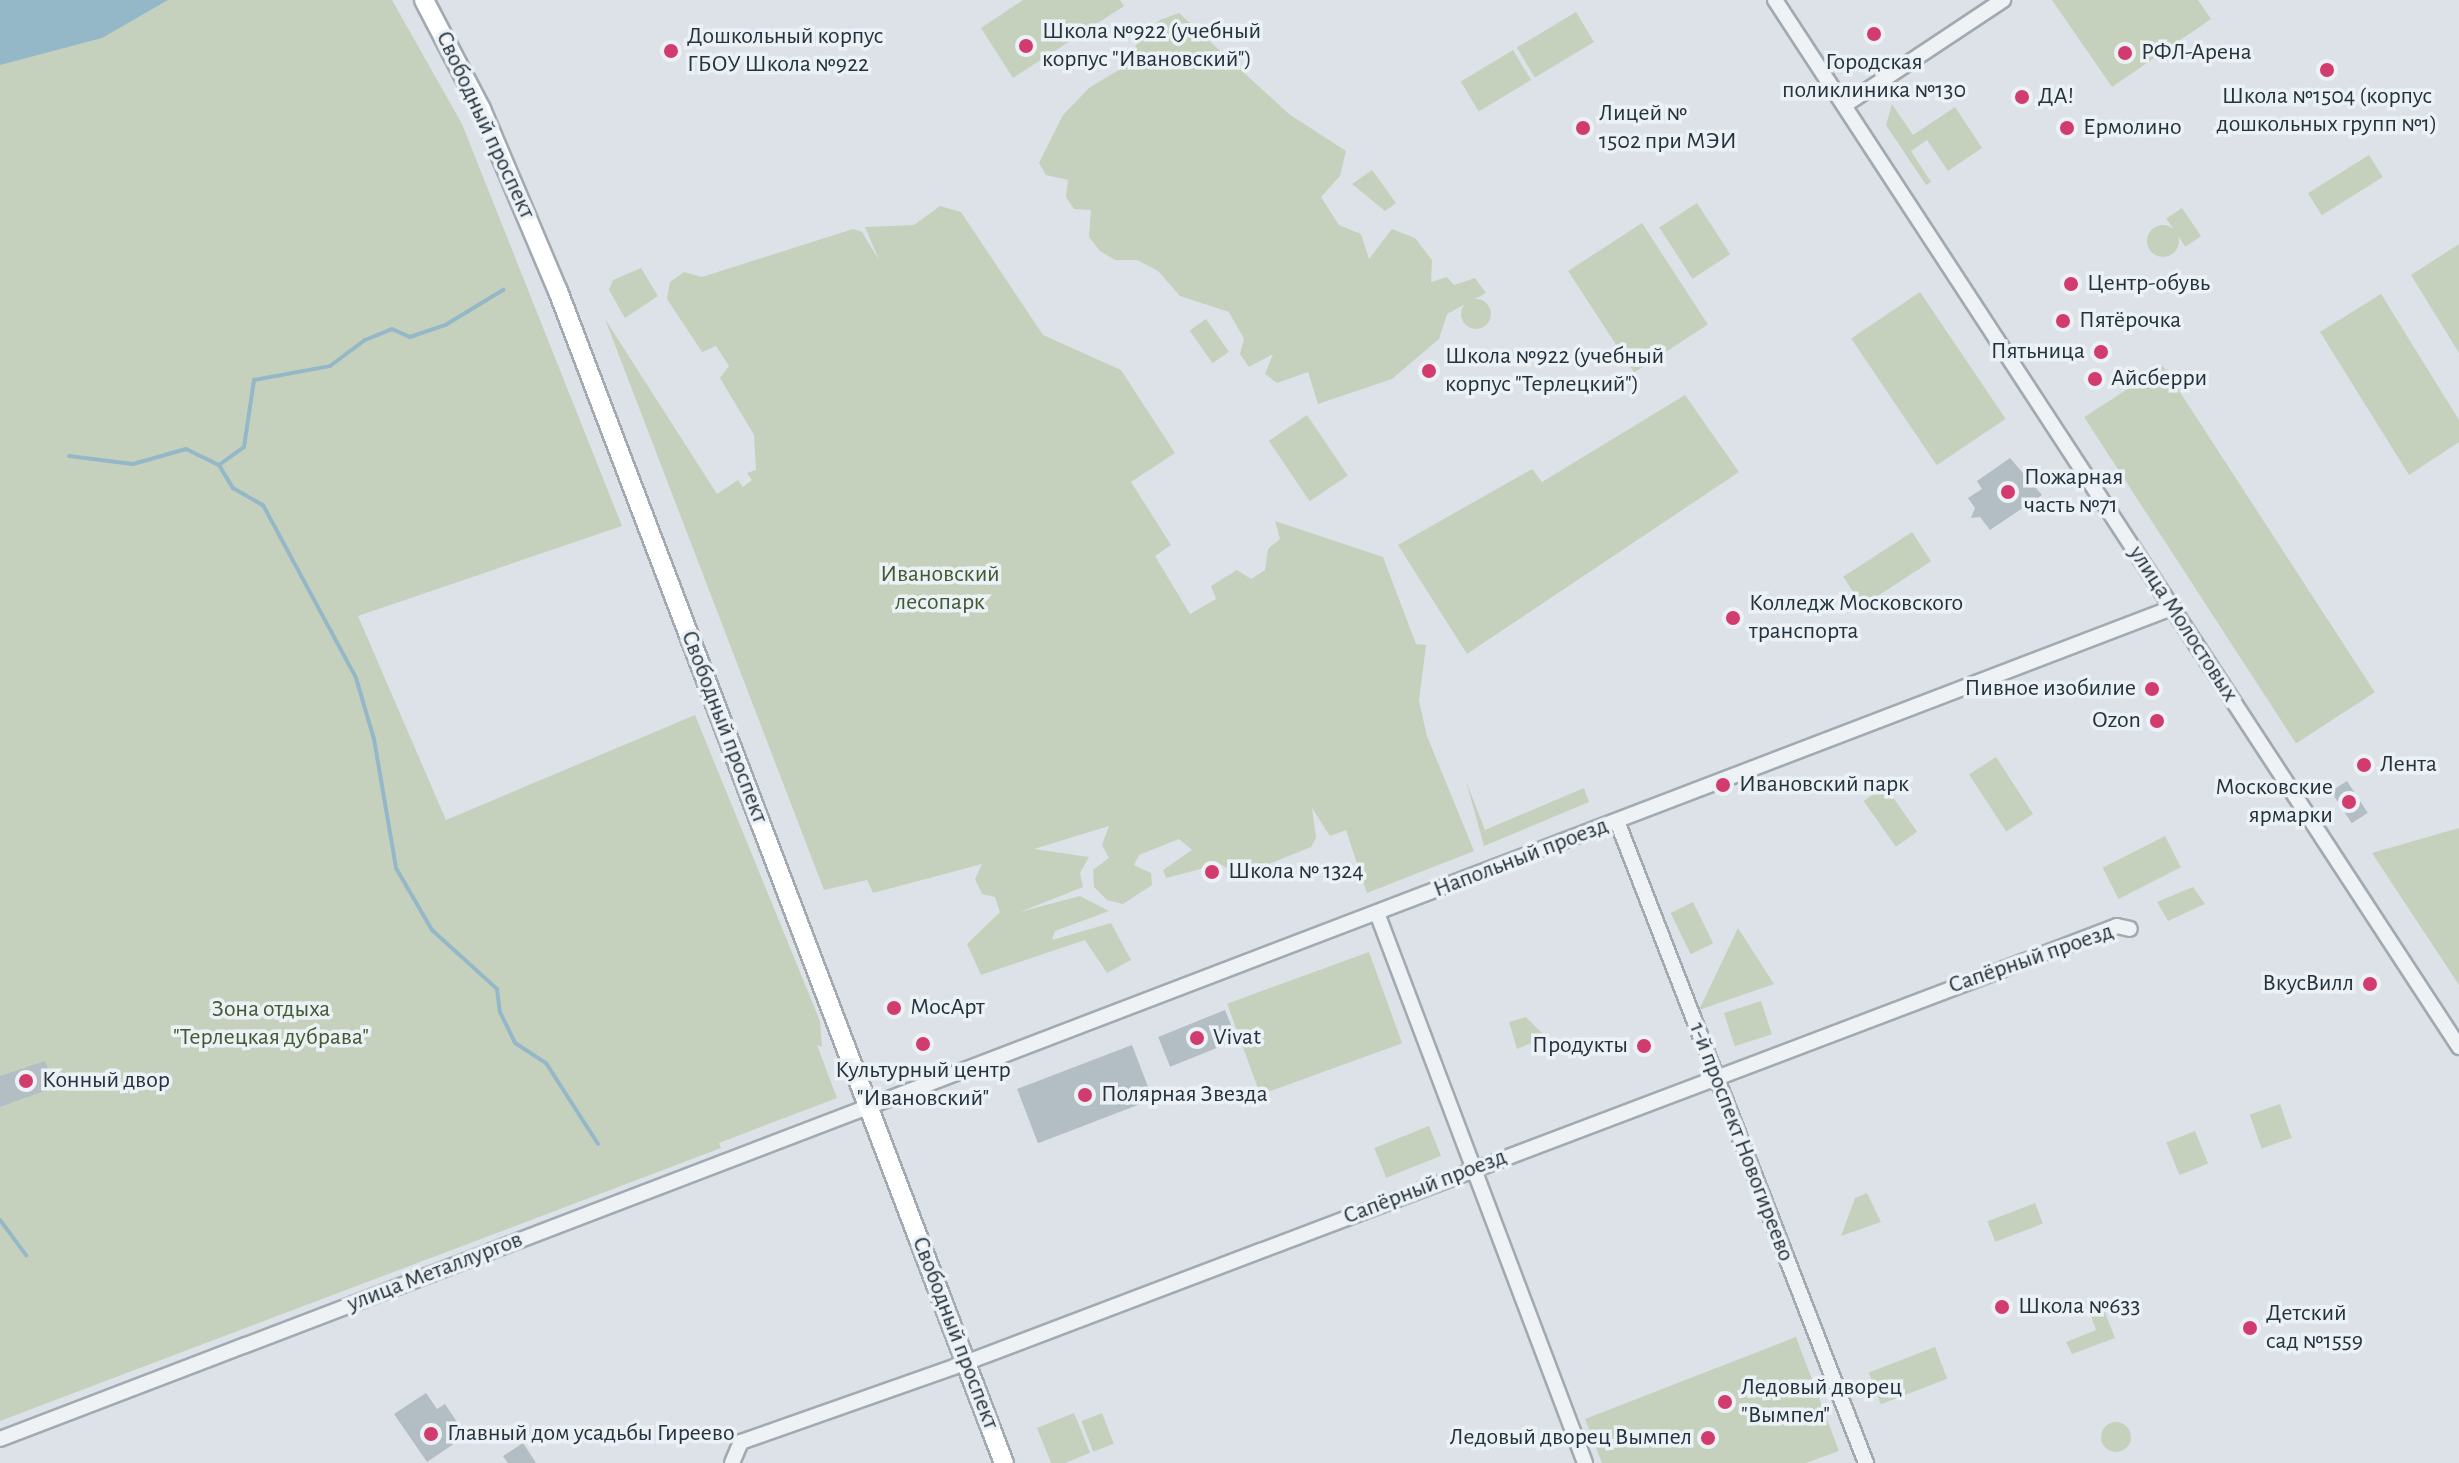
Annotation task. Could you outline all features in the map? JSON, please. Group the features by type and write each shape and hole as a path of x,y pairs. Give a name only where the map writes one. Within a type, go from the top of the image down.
{"main road":[{"name":"Свободный проспект","path":"424,0 532,226 1004,1463"}],"street":[{"name":"улица Молостовых","path":"1775,0 2459,1047"},
{"path":"1845,105 2003,0"},
{"name":"Напольный проезд","path":"871,1108 2172,608"},
{"name":"1-й проспект Новогиреево","path":"1617,821 1866,1463"},
{"path":"1377,913 1585,1463"},
{"name":"Сапёрный проезд","path":"732,1463 741,1442 965,1363 1471,1168 2117,926 2130,929"},
{"name":"улица Металлургов","path":"0,1439 871,1108"}],"green space":[{"name":"Зона отдыха \"Терлецкая дубрава\"","path":"0,0 392,0 462,124 622,526 358,616 446,820 695,715 820,1021 822,1047 817,1045 837,1098 719,1143 721,1148 0,1421"},
{"path":"1023,0 1120,0 1124,6 1013,78 981,28"},
{"name":"РФЛ-Арена","path":"2052,0 2198,0 2211,19 2112,87"},
{"path":"1576,12 1594,42 1535,78 1517,48"},
{"path":"1179,13 1289,114 1346,151 1340,176 1321,197 1339,225 1361,234 1369,259 1392,229 1415,238 1432,260 1431,282 1447,277 1454,285 1475,278 1486,293 1447,314 1439,339 1392,379 1318,404 1308,372 1277,383 1265,374 1273,354 1249,367 1240,354 1244,339 1229,312 1180,296 1158,271 1137,260 1115,260 1100,251 1089,237 1091,210 1074,209 1066,197 1068,180 1046,175 1039,163 1063,115 1089,88 1127,65 1138,41 1160,20"},
{"path":"1513,50 1531,80 1479,111 1461,81"},
{"path":"1892,104 1913,135 1955,107 1982,148 1948,171 1927,140 1911,151 1931,182 1926,185 1886,125"},
{"path":"2369,155 2383,177 2322,215 2308,193"},
{"path":"1372,170 1396,203 1385,211 1352,184"},
{"path":"1697,203 1730,254 1692,279 1659,228"},
{"name":"Ивановский лесопарк","path":"940,206 961,212 1043,335 1121,370 1175,453 1131,482 1171,545 1155,556 1190,614 1216,599 1211,586 1237,570 1251,579 1265,570 1268,549 1280,539 1275,521 1383,557 1416,644 1426,645 1419,701 1427,736 1474,851 1367,893 1346,830 1330,836 1312,808 1316,838 1311,847 1261,867 1236,873 1220,864 1166,878 1163,870 1192,850 1179,839 1139,855 1134,865 1151,873 1152,885 1123,904 1107,900 1094,887 1093,870 1109,858 1102,845 1109,826 1034,849 1089,857 1080,873 1083,887 1020,912 1080,896 1109,911 1055,931 1052,940 1111,923 1131,960 1107,973 1085,940 981,975 967,944 1000,912 995,897 982,894 975,879 982,864 873,893 867,880 824,890 605,319 717,494 738,480 743,487 752,480 747,473 756,470 754,435 720,378 729,366 716,346 702,352 667,299 670,282 684,272 702,277 853,229 862,232 879,260 865,227 914,225"},
{"path":"2182,208 2201,236 2185,247 2166,219"},
{"path":"1642,223 1708,324 1634,372 1568,271"},
{"path":"2163,225 2175,229 2179,241 2175,253 2163,257 2151,253 2147,241 2151,229"},
{"path":"2459,244 2459,353 2411,275"},
{"path":"641,268 658,296 625,318 609,290 613,280"},
{"path":"1920,292 2006,419 1937,465 1851,338"},
{"path":"2381,294 2459,420 2459,442 2409,475 2320,332"},
{"path":"1476,299 1487,303 1491,314 1487,325 1476,329 1465,325 1461,314 1465,303"},
{"path":"1206,319 1229,352 1213,363 1190,330"},
{"path":"2163,366 2375,692 2296,743 2084,417"},
{"path":"1685,395 1739,472 1467,654 1398,545 1532,469 1542,482"},
{"path":"1307,415 1348,476 1310,501 1269,441"},
{"path":"1912,532 1931,561 1862,606 1843,577"},
{"path":"1996,757 2033,814 2006,831 1969,774"},
{"path":"1466,781 1485,830 1584,788 1589,802 1484,846"},
{"path":"1885,786 1917,832 1896,847 1864,801"},
{"path":"2459,828 2459,985 2372,853"},
{"path":"2165,836 2181,867 2119,899 2103,868"},
{"path":"2193,887 2205,904 2168,921 2157,902"},
{"path":"1693,902 1713,943 1691,954 1671,913"},
{"path":"1738,928 1774,984 1699,1010"},
{"path":"1369,952 1402,1043 1260,1095 1227,1004"},
{"path":"1761,1001 1772,1034 1735,1046 1724,1013"},
{"path":"1526,1017 1546,1037 1517,1049 1509,1022"},
{"path":"2280,1104 2292,1138 2261,1148 2250,1114"},
{"path":"1429,1126 1441,1156 1386,1178 1374,1148"},
{"path":"2195,1131 2208,1163 2179,1175 2166,1143"},
{"path":"1867,1193 1881,1222 1841,1236 1855,1198"},
{"path":"2035,1203 2043,1224 1995,1242 1987,1221"},
{"path":"2104,1310 2115,1338 2072,1354 2066,1342 2096,1330 2091,1316"},
{"name":"Ледовый дворец \"Вымпел\"","path":"1796,1337 1839,1451 1806,1463 1602,1463 1585,1419"},
{"path":"1935,1347 1947,1379 1881,1404 1869,1372"},
{"path":"1074,1413 1090,1453 1065,1463 1051,1463 1037,1428"},
{"path":"1102,1413 1114,1444 1093,1452 1081,1421"},
{"path":"2116,1422 2127,1426 2131,1437 2127,1448 2116,1452 2105,1448 2101,1437 2105,1426"}],"water":[{"path":"0,0 168,0 102,38 0,65"}],"building":[{"name":"Пожарная часть №71","path":"2010,458 2042,495 1990,530 1980,517 1971,518 1975,508 1968,498 1982,489 1977,481"},
{"name":"Московские ярмарки","path":"2347,781 2368,813 2352,823 2331,791"},
{"name":"Vivat","path":"1225,1010 1237,1040 1170,1067 1158,1037"},
{"name":"Полярная Звезда","path":"1132,1045 1153,1099 1038,1143 1017,1089"},
{"name":"Конный двор","path":"45,1061 55,1087 0,1107 0,1076"},
{"name":"Главный дом усадьбы Гиреево","path":"426,1393 437,1409 445,1404 457,1422 449,1427 458,1441 427,1462 394,1414"},
{"path":"523,1443 536,1463 508,1463 503,1456"}],"waterway":[{"path":"69,456 133,464 186,449 219,465 244,447 254,380 330,366 365,340 392,329 410,337 447,324 503,290"},
{"path":"219,465 233,488 263,505 356,678 374,739 396,868 432,930 497,989 500,1012 515,1043 546,1063 598,1144"},
{"path":"0,1220 26,1255"}],"place":[{"name":"Городская поликлиника №130","path":"1874,34"},
{"name":"Школа №922 (учебный корпус \"Ивановский\")","path":"1026,46"},
{"name":"Дошкольный корпус ГБОУ Школа №922","path":"671,51"},
{"name":"РФЛ-Арена","path":"2125,53"},
{"name":"Школа №1504 (корпус дошкольных групп №1)","path":"2327,70"},
{"name":"ДА!","path":"2022,97"},
{"name":"Лицей № 1502 при МЭИ","path":"1583,128"},
{"name":"Ермолино","path":"2067,128"},
{"name":"Центр-обувь","path":"2071,284"},
{"name":"Пятёрочка","path":"2063,321"},
{"name":"Пятьница","path":"2101,352"},
{"name":"Школа №922 (учебный корпус \"Терлецкий\")","path":"1429,371"},
{"name":"Айсберри","path":"2095,379"},
{"name":"Пожарная часть №71","path":"2008,492"},
{"name":"Колледж Московского транспорта","path":"1733,618"},
{"name":"Пивное изобилие","path":"2152,689"},
{"name":"Ozon","path":"2157,721"},
{"name":"Лента","path":"2364,765"},
{"name":"Ивановский парк","path":"1723,785"},
{"name":"Московские ярмарки","path":"2349,802"},
{"name":"Школа № 1324","path":"1212,872"},
{"name":"ВкусВилл","path":"2370,984"},
{"name":"МосАрт","path":"894,1008"},
{"name":"Vivat","path":"1197,1038"},
{"name":"Культурный центр \"Ивановский\"","path":"923,1044"},
{"name":"Продукты","path":"1644,1046"},
{"name":"Конный двор","path":"26,1081"},
{"name":"Полярная Звезда","path":"1085,1095"},
{"name":"Школа №633","path":"2002,1307"},
{"name":"Детский сад №1559","path":"2250,1328"},
{"name":"Ледовый дворец \"Вымпел\"","path":"1725,1402"},
{"name":"Главный дом усадьбы Гиреево","path":"431,1434"},
{"name":"Ледовый дворец Вымпел","path":"1708,1438"}]}
